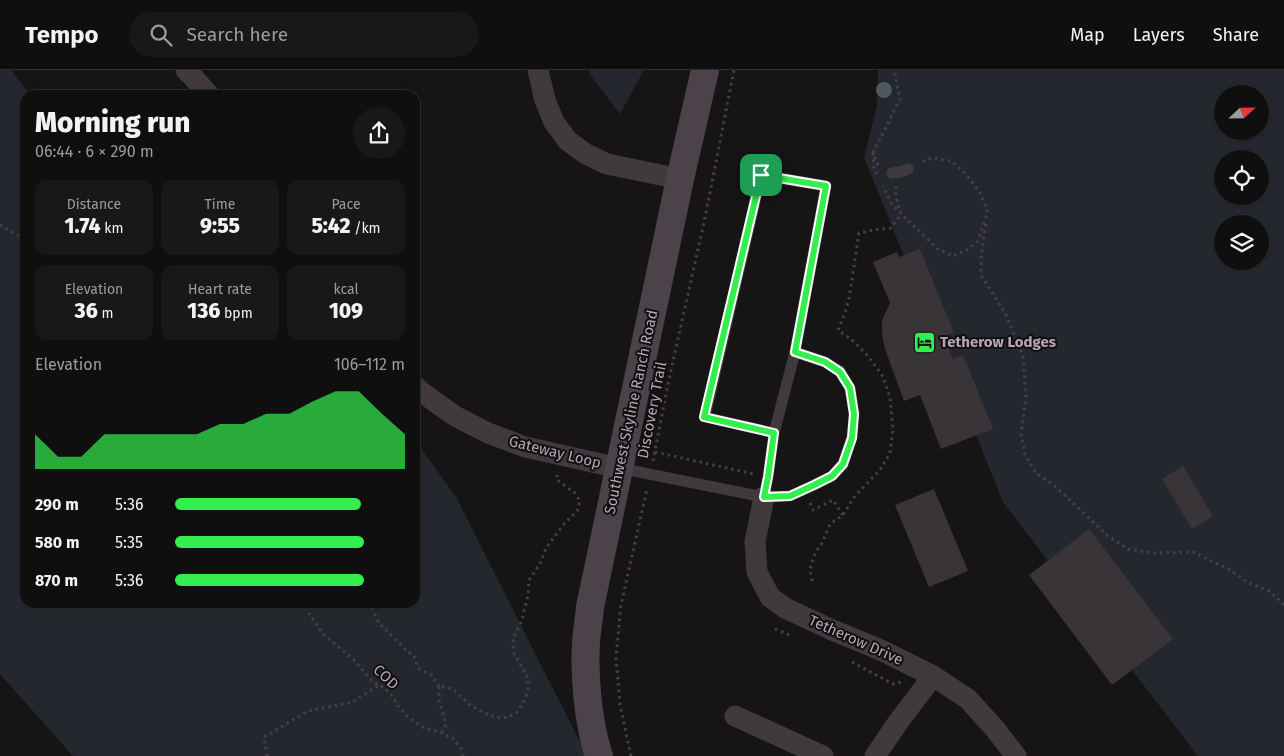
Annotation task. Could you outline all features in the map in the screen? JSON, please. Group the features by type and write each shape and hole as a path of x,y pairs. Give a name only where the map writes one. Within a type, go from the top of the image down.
{"street":[{"path":"186,70 204,90"},
{"path":"538,70 545,100 554,122 568,141 586,154 607,164 680,179"},
{"name":"Southwest Skyline Ranch Road","path":"599,756 590,714 586,680 586,642 590,607 680,179 706,70"},
{"name":"Gateway Loop","path":"420,390 455,416 488,433 525,447 619,468"},
{"name":"Tetherow Drive","path":"764,497 755,542 757,572 770,597 785,608 883,651 927,684 968,699 1016,756"},
{"path":"875,756 927,684"},
{"path":"735,716 823,756"}],"lane":[{"path":"892,173 908,169"},
{"path":"764,497 774,433 795,352 826,186 761,175 704,417 774,433"},
{"path":"619,468 764,497 790,496 832,476 843,464 852,438 854,414 850,388 840,372 825,362 795,352"}],"path":[{"name":"Discovery Trail","path":"631,756 620,705 616,657 621,605 651,474 734,70"},
{"path":"894,70 900,99 873,153 874,170 892,204 938,249 953,256 967,250 978,241 987,214"},
{"path":"873,153 878,165 892,173 896,181 896,197 901,214"},
{"path":"908,169 923,160 932,158 951,161 963,171 978,191 987,208 981,256 981,275 1005,313 1023,355 1026,397 1021,434 1025,455 1036,473 1056,487 1108,536 1128,550 1151,553 1193,552 1228,569 1249,584 1269,591 1284,605"},
{"path":"0,225 20,237"},
{"path":"438,686 453,689 471,706 491,716 501,718 509,717 516,713 525,700 528,690 528,678 514,653 513,638 522,620 528,595 529,580 540,564 546,548 564,524 577,511 580,501 575,493 557,480 560,455"},
{"name":"COD","path":"305,608 323,634 354,660 371,680 387,690 406,715 424,728 442,733 454,739 462,750 463,756"},
{"path":"372,608 379,623 414,656 418,668 431,675 438,686 439,700 446,724 442,733"},
{"path":"775,629 800,639"},
{"path":"847,659 894,684 905,682 927,684"},
{"path":"267,756 264,737 308,712 353,702 379,685"}],"shaded area":[{"path":"0,70 11,70 26,90 20,90 20,608 420,608 420,447 456,497 587,756 73,756 0,674"},
{"path":"589,70 644,70 620,114 591,76"},
{"path":"878,70 1284,70 1284,756 1198,756 1003,502 864,157 877,106"}],"building":[{"path":"920,249 954,333 944,336 953,359 963,355 993,429 941,449 920,395 904,401 885,349 882,320 890,303 873,262 897,252 899,257"},
{"path":"1183,466 1213,516 1192,529 1162,479"},
{"path":"934,489 968,571 929,587 895,505"},
{"path":"1089,529 1173,639 1112,685 1029,575"}],"place":[{"name":"Tetherow Lodges","path":"924,342"}],"route":[{"path":"761,175 826,186 795,352 825,362 840,372 850,388 854,414 852,438 843,464 832,476 790,496 764,497 774,433 704,417 761,175"}]}
